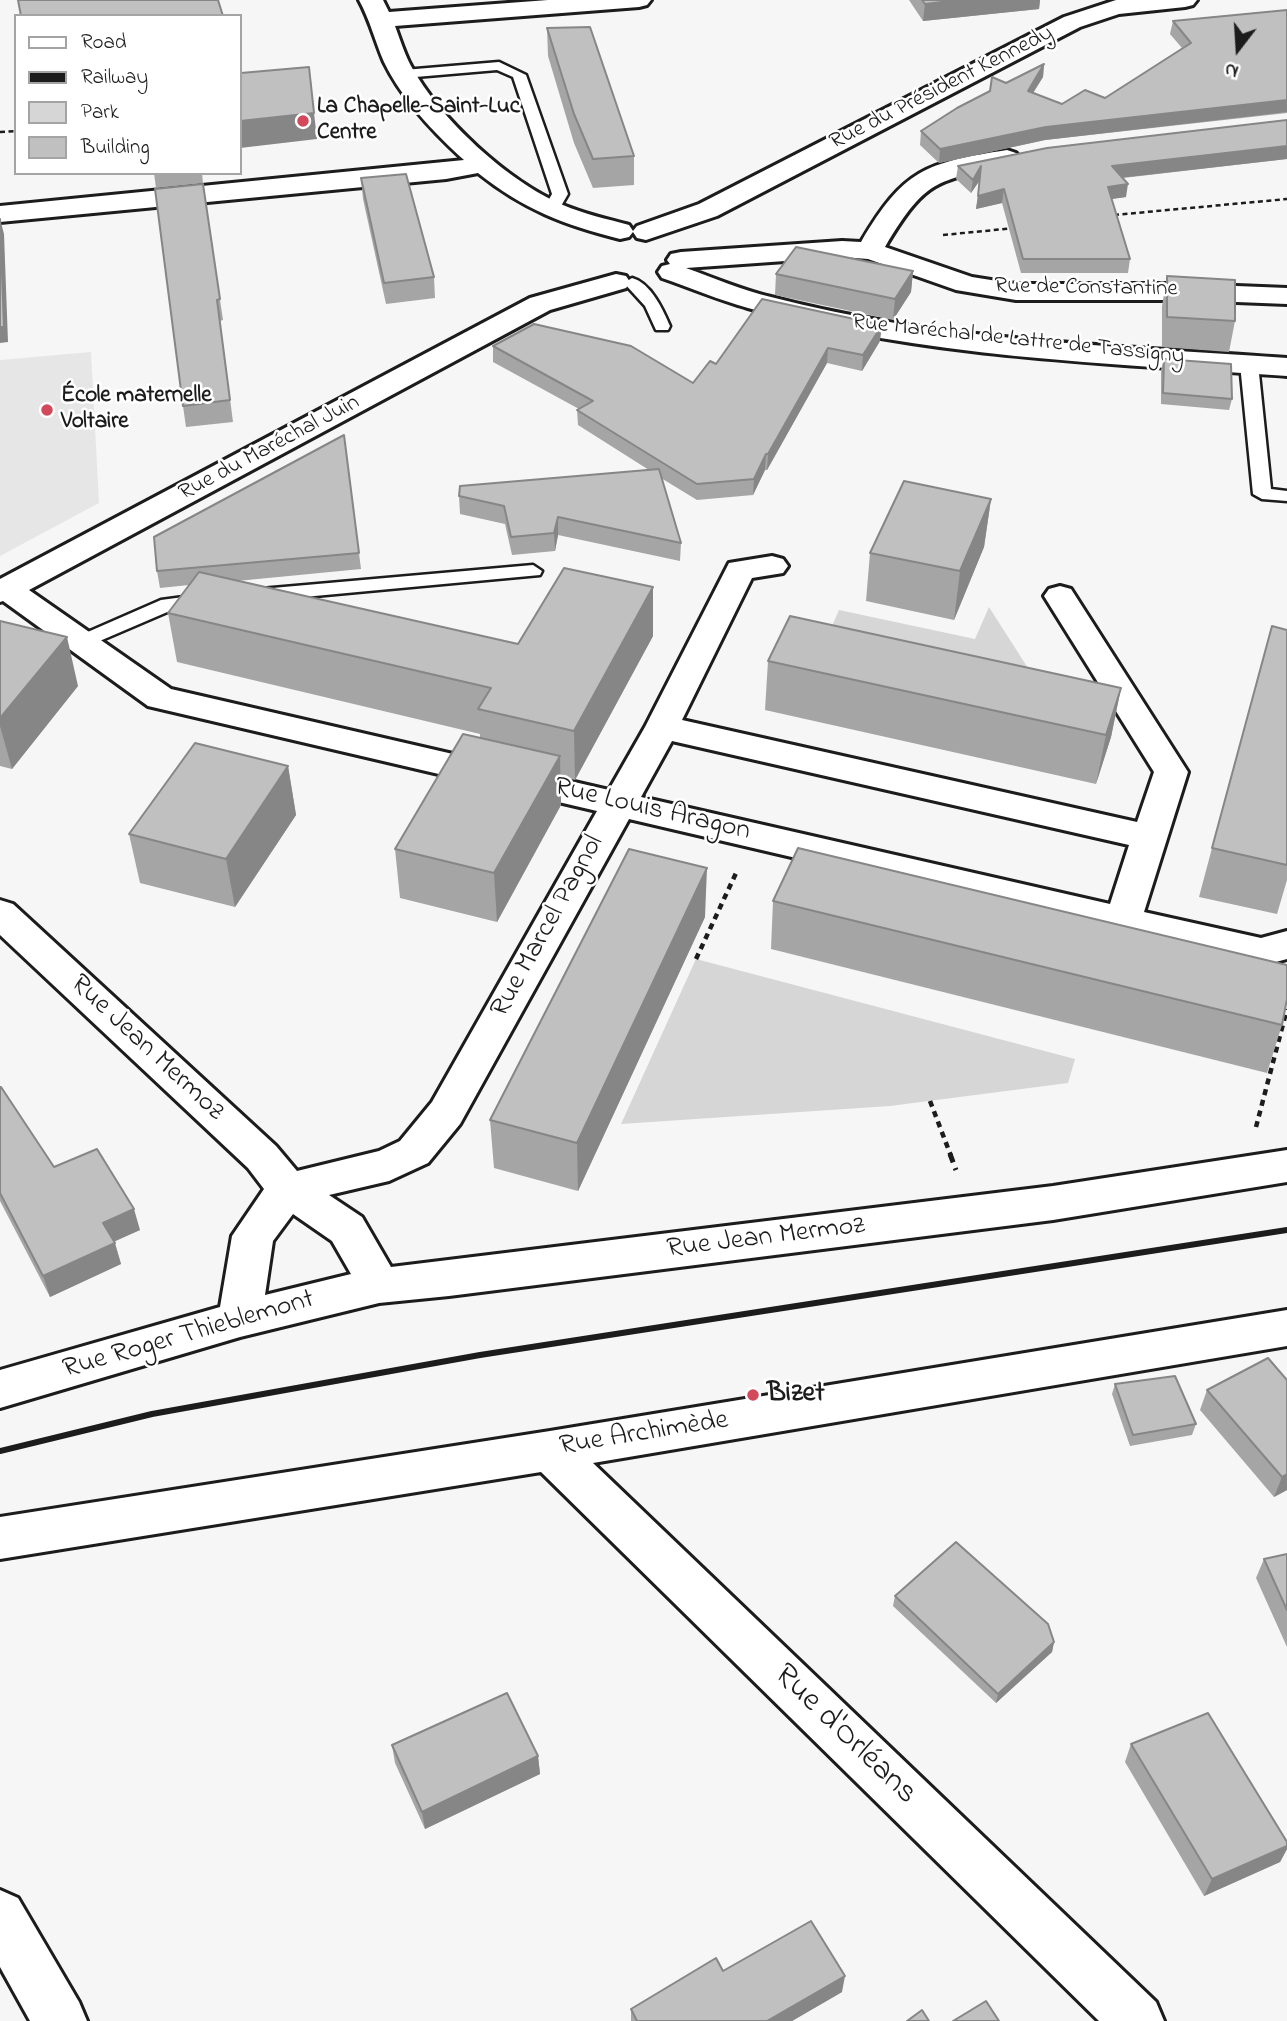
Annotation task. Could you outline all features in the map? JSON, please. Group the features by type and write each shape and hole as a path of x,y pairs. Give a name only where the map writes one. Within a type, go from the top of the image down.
{"street":[{"path":"624,282 594,274 551,210 498,177 422,102 398,65 377,10 639,0"},
{"path":"1072,0 1096,12"},
{"name":"Rue du Président Kennedy","path":"583,256 597,237 633,231 708,210 1096,12 1116,7 1185,0"},
{"path":"869,251 904,197 916,185 937,174 1025,154"},
{"path":"0,214 446,171 484,164"},
{"name":"Rue Maréchal de Lattre de Tassigny","path":"551,210 668,238 678,261 769,306 845,323 914,335 1062,350 1287,367"},
{"name":"Rue du Président Kennedy","path":"678,261 691,227 708,210"},
{"name":"Rue de Constantine","path":"624,282 661,278 678,261 842,248 869,251 966,284 1016,292 1186,292 1287,296"},
{"name":"Rue du Maréchal Juin","path":"540,304 583,256"},
{"name":"Rue du Maréchal Juin","path":"3,591 540,304 624,282"},
{"name":"Rue Marcel Pagnol","path":"288,1189 389,1165 414,1152 446,1113 617,803 662,727 740,570 772,566"},
{"name":"Rue Louis Aragon","path":"3,591 160,698 1123,921 1274,948"},
{"path":"1060,596 1171,772 1123,921"},
{"path":"662,727 1150,837"},
{"name":"Rue Jean Mermoz","path":"0,913 262,1157 288,1189 347,1229 379,1285 449,1279 1053,1203 1287,1166"},
{"path":"240,1319 253,1236 288,1189"},
{"name":"Rue Roger Thieblemont","path":"0,1389 240,1319 379,1285"},
{"name":"Rue Archimède","path":"0,1538 550,1451 1287,1328"},
{"name":"Rue d'Orléans","path":"550,1451 1137,2021"},
{"path":"0,1916 60,2021"}],"lane":[{"path":"404,74 499,66 519,75 559,194 551,210"},
{"path":"624,282 652,304 662,327"},
{"path":"1248,364 1262,494 1287,496"},
{"path":"81,642 168,604 533,571"}],"path":[{"path":"1105,216 1287,199"},
{"path":"941,235 1017,227"},
{"path":"696,959 739,866"},
{"path":"1253,1138 1287,1009"},
{"path":"929,1101 960,1181"}],"shaded area":[{"name":"École maternelle Voltaire","path":"91,352 99,503 0,556 0,360"}],"green space":[{"path":"989,607 1049,701 821,651 839,610 975,639"},
{"path":"696,959 1075,1059 1068,1083 890,1106 621,1124"}],"building":[{"path":"18,0 218,0 222,14 21,14"},
{"path":"922,0 959,0 925,4"},
{"path":"1287,10 1287,100 1046,127 940,149 921,131 990,91 992,77 1006,83 1044,64 1028,91 1062,104 1085,90 1105,98 1191,43 1173,21"},
{"path":"590,27 634,156 593,159 574,114 547,28"},
{"path":"309,67 314,113 242,121 242,73"},
{"path":"1287,120 1287,146 1112,166 1128,184 1108,187 1130,259 1023,259 1004,189 978,196 981,166 973,180 958,166 1047,148"},
{"path":"406,174 434,277 384,283 361,178"},
{"path":"203,184 220,299 217,300 230,400 183,406 155,189"},
{"path":"0,219 4,327 0,327"},
{"path":"796,247 913,271 895,299 776,274"},
{"path":"1167,276 1235,280 1235,321 1167,317"},
{"path":"762,299 882,325 863,355 828,348 754,479 697,484 577,410 593,401 493,346 534,324 631,346 693,383 710,361 716,364"},
{"path":"1164,359 1231,364 1232,399 1163,393"},
{"path":"344,435 359,553 157,571 154,537"},
{"path":"659,469 681,543 558,517 554,533 511,537 504,506 459,496 460,486"},
{"path":"904,481 991,499 960,571 870,553"},
{"path":"564,568 653,587 574,731 478,709 491,688 168,613 199,572 518,644"},
{"path":"790,616 1121,688 1106,735 768,661"},
{"path":"0,621 67,637 0,718"},
{"path":"1272,626 1287,630 1287,865 1212,848"},
{"path":"463,734 560,756 494,873 395,849"},
{"path":"195,743 288,766 226,859 129,834"},
{"path":"798,848 1287,965 1287,999 1282,1025 773,901"},
{"path":"629,849 707,868 577,1143 490,1120"},
{"path":"0,1087 54,1167 97,1149 134,1209 103,1223 115,1243 43,1276 0,1193"},
{"path":"1268,1358 1287,1380 1287,1474 1282,1477 1207,1390"},
{"path":"1175,1376 1196,1424 1133,1435 1115,1384"},
{"path":"956,1542 1048,1624 1054,1642 998,1694 895,1596"},
{"path":"1287,1554 1287,1610 1264,1559"},
{"path":"507,1693 538,1756 422,1812 392,1745"},
{"path":"1208,1713 1287,1842 1287,1846 1212,1879 1131,1744"},
{"path":"811,1921 845,1976 767,2021 637,2021 631,2009 716,1958 723,1971"},
{"path":"986,2001 999,2021 953,2021"},
{"path":"922,2010 929,2021 907,2021"}],"railway":[{"path":"0,1451 152,1414 480,1355 1287,1230"}],"place":[{"name":"La Chapelle-Saint-Luc Centre","path":"303,121"},
{"name":"École maternelle Voltaire","path":"47,410"},
{"name":"Bizet","path":"753,1395"}]}
